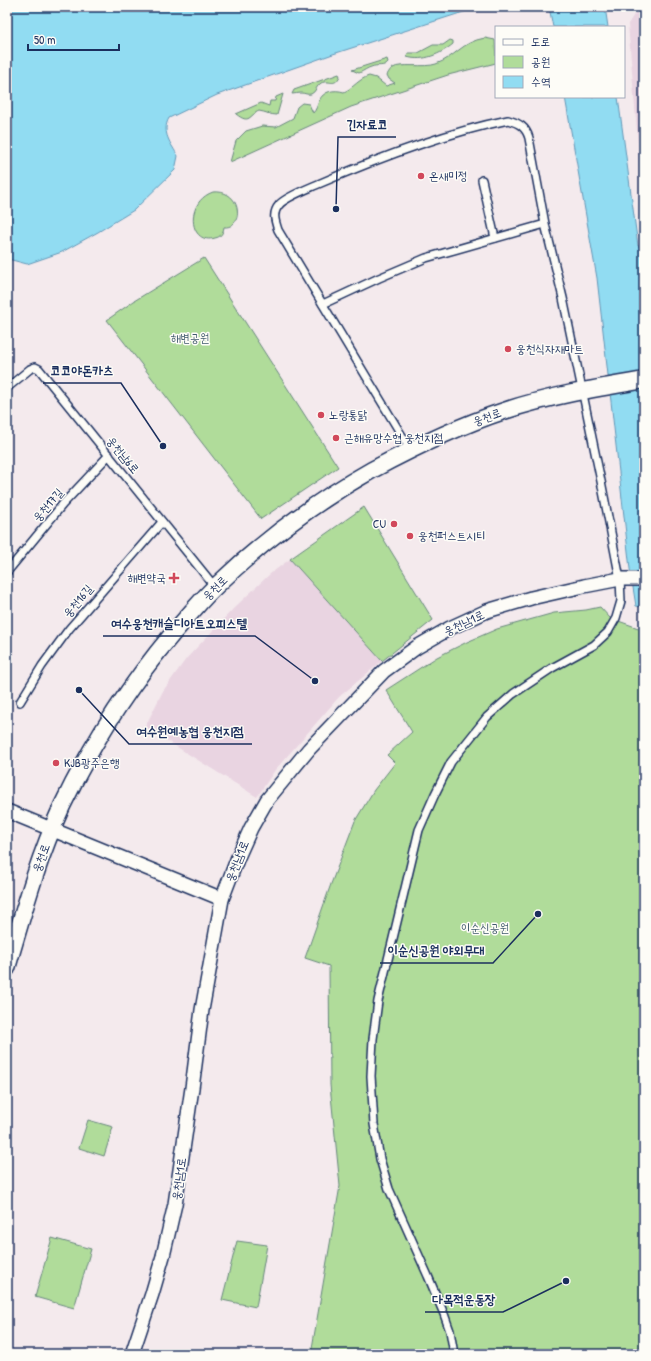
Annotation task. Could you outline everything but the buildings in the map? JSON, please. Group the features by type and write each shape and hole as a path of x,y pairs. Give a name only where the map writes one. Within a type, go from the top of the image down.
{"street":[{"name":"웅천로","path":"7,968 40,860 62,806 95,745 137,678 163,645 215,587 274,535 316,504 410,449 439,436 502,412 582,391 644,380"},
{"name":"웅천남1로","path":"132,1354 169,1236 192,1088 202,1010 222,899 251,828 267,800 309,749 384,671 417,647 450,628 487,611 539,596 624,579 644,579"},
{"path":"7,811 222,899"}],"lane":[{"path":"410,449 278,230 274,218 276,209 280,203 359,166 450,135 508,120 522,126 527,132 545,224 624,579 621,601 616,618 608,632 594,645 552,668 513,694 487,717 451,762 419,830 378,1001 373,1039 371,1076 374,1124 380,1159 389,1189 444,1314 450,1331 454,1354"},
{"path":"482,180 496,238"},
{"path":"323,304 426,258 545,224"},
{"name":"웅천남6로","path":"7,388 30,368 35,367 39,369 215,587"},
{"name":"웅천17길","path":"7,572 63,504 109,455"},
{"name":"웅천16길","path":"20,702 42,666 69,628 162,522"}],"shaded area":[{"path":"639,7 644,7 644,216 628,24"},
{"path":"290,559 382,661 339,697 275,770 257,797 145,727 163,691 186,659 234,608 270,574"}],"green space":[{"path":"485,38 495,40 495,63 448,75 351,107 230,162 236,141 246,131 262,126 276,127 293,118 297,107 302,103 309,104 313,113 321,98 326,93 333,91 344,92 362,79 369,76 376,78 386,86 395,83 389,79 387,75 392,68 436,64 449,58 464,46"},
{"path":"450,40 453,41 453,44 432,56 425,58 407,57 408,53 418,53 433,45 443,45"},
{"path":"387,59 388,62 384,65 374,66 359,73 352,70"},
{"path":"339,74 340,76 336,82 321,83 311,94 292,94 294,90"},
{"path":"283,94 277,115 259,111 249,118 244,119 236,114 261,103 269,106 270,101 275,101 276,97"},
{"path":"213,192 223,193 230,196 235,202 237,216 235,222 230,226 224,227 220,236 206,239 200,236 195,230 193,222 194,213 197,205 204,197"},
{"name":"해변공원","path":"204,258 338,467 261,519 107,320 134,301"},
{"path":"364,507 433,620 382,661 290,559"},
{"name":"이순신공원","path":"600,607 610,618 644,630 644,1354 311,1354 340,1186 330,1085 329,966 305,958 355,821 374,790 395,763 387,755 412,732 386,690 437,657 497,629 554,613"},
{"path":"88,1120 113,1127 104,1156 79,1148"},
{"path":"52,1238 91,1249 74,1308 35,1297"},
{"path":"237,1241 267,1245 256,1307 222,1300"}],"water":[{"path":"7,7 479,7 333,54 217,95 169,118 166,133 178,156 175,170 134,210 62,252 27,264 8,259 7,253"},
{"path":"549,7 605,7 608,26 553,26"},
{"path":"565,98 618,98 638,246 644,246 644,272 641,273 644,301 644,607 636,606 630,569 597,278"}],"place":[{"name":"온새미정","path":"421,176"},
{"name":"긴자료코","path":"336,209"},
{"name":"웅천식자재마트","path":"508,349"},
{"name":"노랑통닭","path":"321,415"},
{"name":"근해유망수협 웅천지점","path":"336,438"},
{"name":"코코야돈카츠","path":"163,446"},
{"name":"CU","path":"394,524"},
{"name":"웅천퍼스트시티","path":"410,536"},
{"name":"해변약국","path":"174,578"},
{"name":"여수웅천캐슬디아트오피스텔","path":"315,681"},
{"name":"여수원예농협 웅천지점","path":"79,690"},
{"name":"KJB광주은행","path":"56,763"},
{"name":"이순신공원 야외무대","path":"538,914"},
{"name":"다목적운동장","path":"566,1281"}]}
